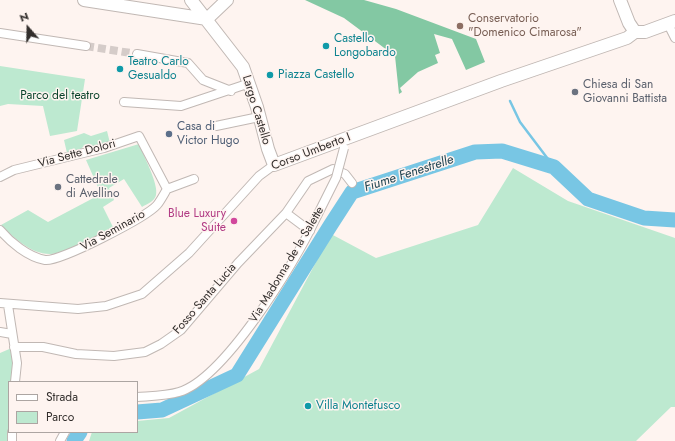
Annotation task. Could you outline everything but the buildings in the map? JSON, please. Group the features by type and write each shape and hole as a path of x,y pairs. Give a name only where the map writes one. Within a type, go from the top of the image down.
{"street":[{"path":"84,0 207,19 226,0"},
{"name":"Largo Castello","path":"191,0 243,67 250,83 268,149 274,165"},
{"path":"620,0 629,23 635,32"},
{"path":"671,22 675,38"},
{"name":"Corso Umberto I","path":"4,304 78,309 106,306 142,294 189,254 259,176 274,165 344,143 501,81 627,38 635,32 645,32 671,22"},
{"path":"0,33 86,46"},
{"path":"137,54 188,63 203,80 231,90"},
{"path":"124,102 181,106 250,83"},
{"path":"216,126 259,117"},
{"name":"Via Sette Dolori","path":"0,177 14,170 104,148 139,136 167,189"},
{"name":"Via Madonna de la Salette","path":"138,397 180,392 206,377 245,335 271,296 310,231 336,178 344,143"},
{"name":"Fosso Santa Lucia","path":"14,347 43,347 76,354 114,356 145,352 161,344 181,330 238,263 286,213 308,181 332,169 349,176 352,182"},
{"path":"167,189 194,180"},
{"name":"Via Seminario","path":"0,230 6,237 30,255 46,260 78,251 106,236 157,206 167,189"},
{"path":"286,213 310,231"},
{"path":"4,304 14,347 16,363 15,381"},
{"path":"0,332 12,334"}],"green space":[{"path":"305,0 364,0 396,9 476,39 485,62 466,70 452,39 434,34 440,53 435,55 438,63 418,72 400,88 402,92 399,94 395,56 344,18"},
{"name":"Parco del teatro","path":"0,66 85,79 77,131 50,136 43,106 8,104 0,106"},
{"path":"107,131 110,143 88,148 84,146 80,150 67,153 64,140 84,133 91,136"},
{"path":"139,144 153,177 156,195 152,201 142,207 124,179 109,188 114,200 103,207 113,227 74,247 58,253 44,254 37,252 17,240 1,225 28,210 48,222 101,194 86,160"},
{"path":"513,168 568,201 675,238 675,407 671,407 636,441 89,441 92,433 138,433 138,421 169,418 259,369 331,234 376,258 478,225"},
{"path":"14,347 15,381 8,381 8,433 12,441 0,441 0,353"}],"waterway":[{"path":"510,101 520,122 554,167"},
{"name":"Fiume Fenestrelle","path":"138,412 162,410 237,375 352,192 475,152 502,151 554,167 588,199 644,218 675,220"},
{"name":"Fiume Fenestrelle","path":"74,441 79,433"}],"tunnel":[{"path":"86,46 137,54"}],"place":[{"name":"Conservatorio \"Domenico Cimarosa\"","path":"460,26"},
{"name":"Castello Longobardo","path":"326,46"},
{"name":"Teatro Carlo Gesualdo","path":"120,69"},
{"name":"Piazza Castello","path":"270,75"},
{"name":"Chiesa di San Giovanni Battista","path":"575,92"},
{"name":"Casa di Victor Hugo","path":"169,134"},
{"name":"Cattedrale di Avellino","path":"58,187"},
{"name":"Blue Luxury Suite","path":"234,221"},
{"name":"Villa Montefusco","path":"308,406"}]}
